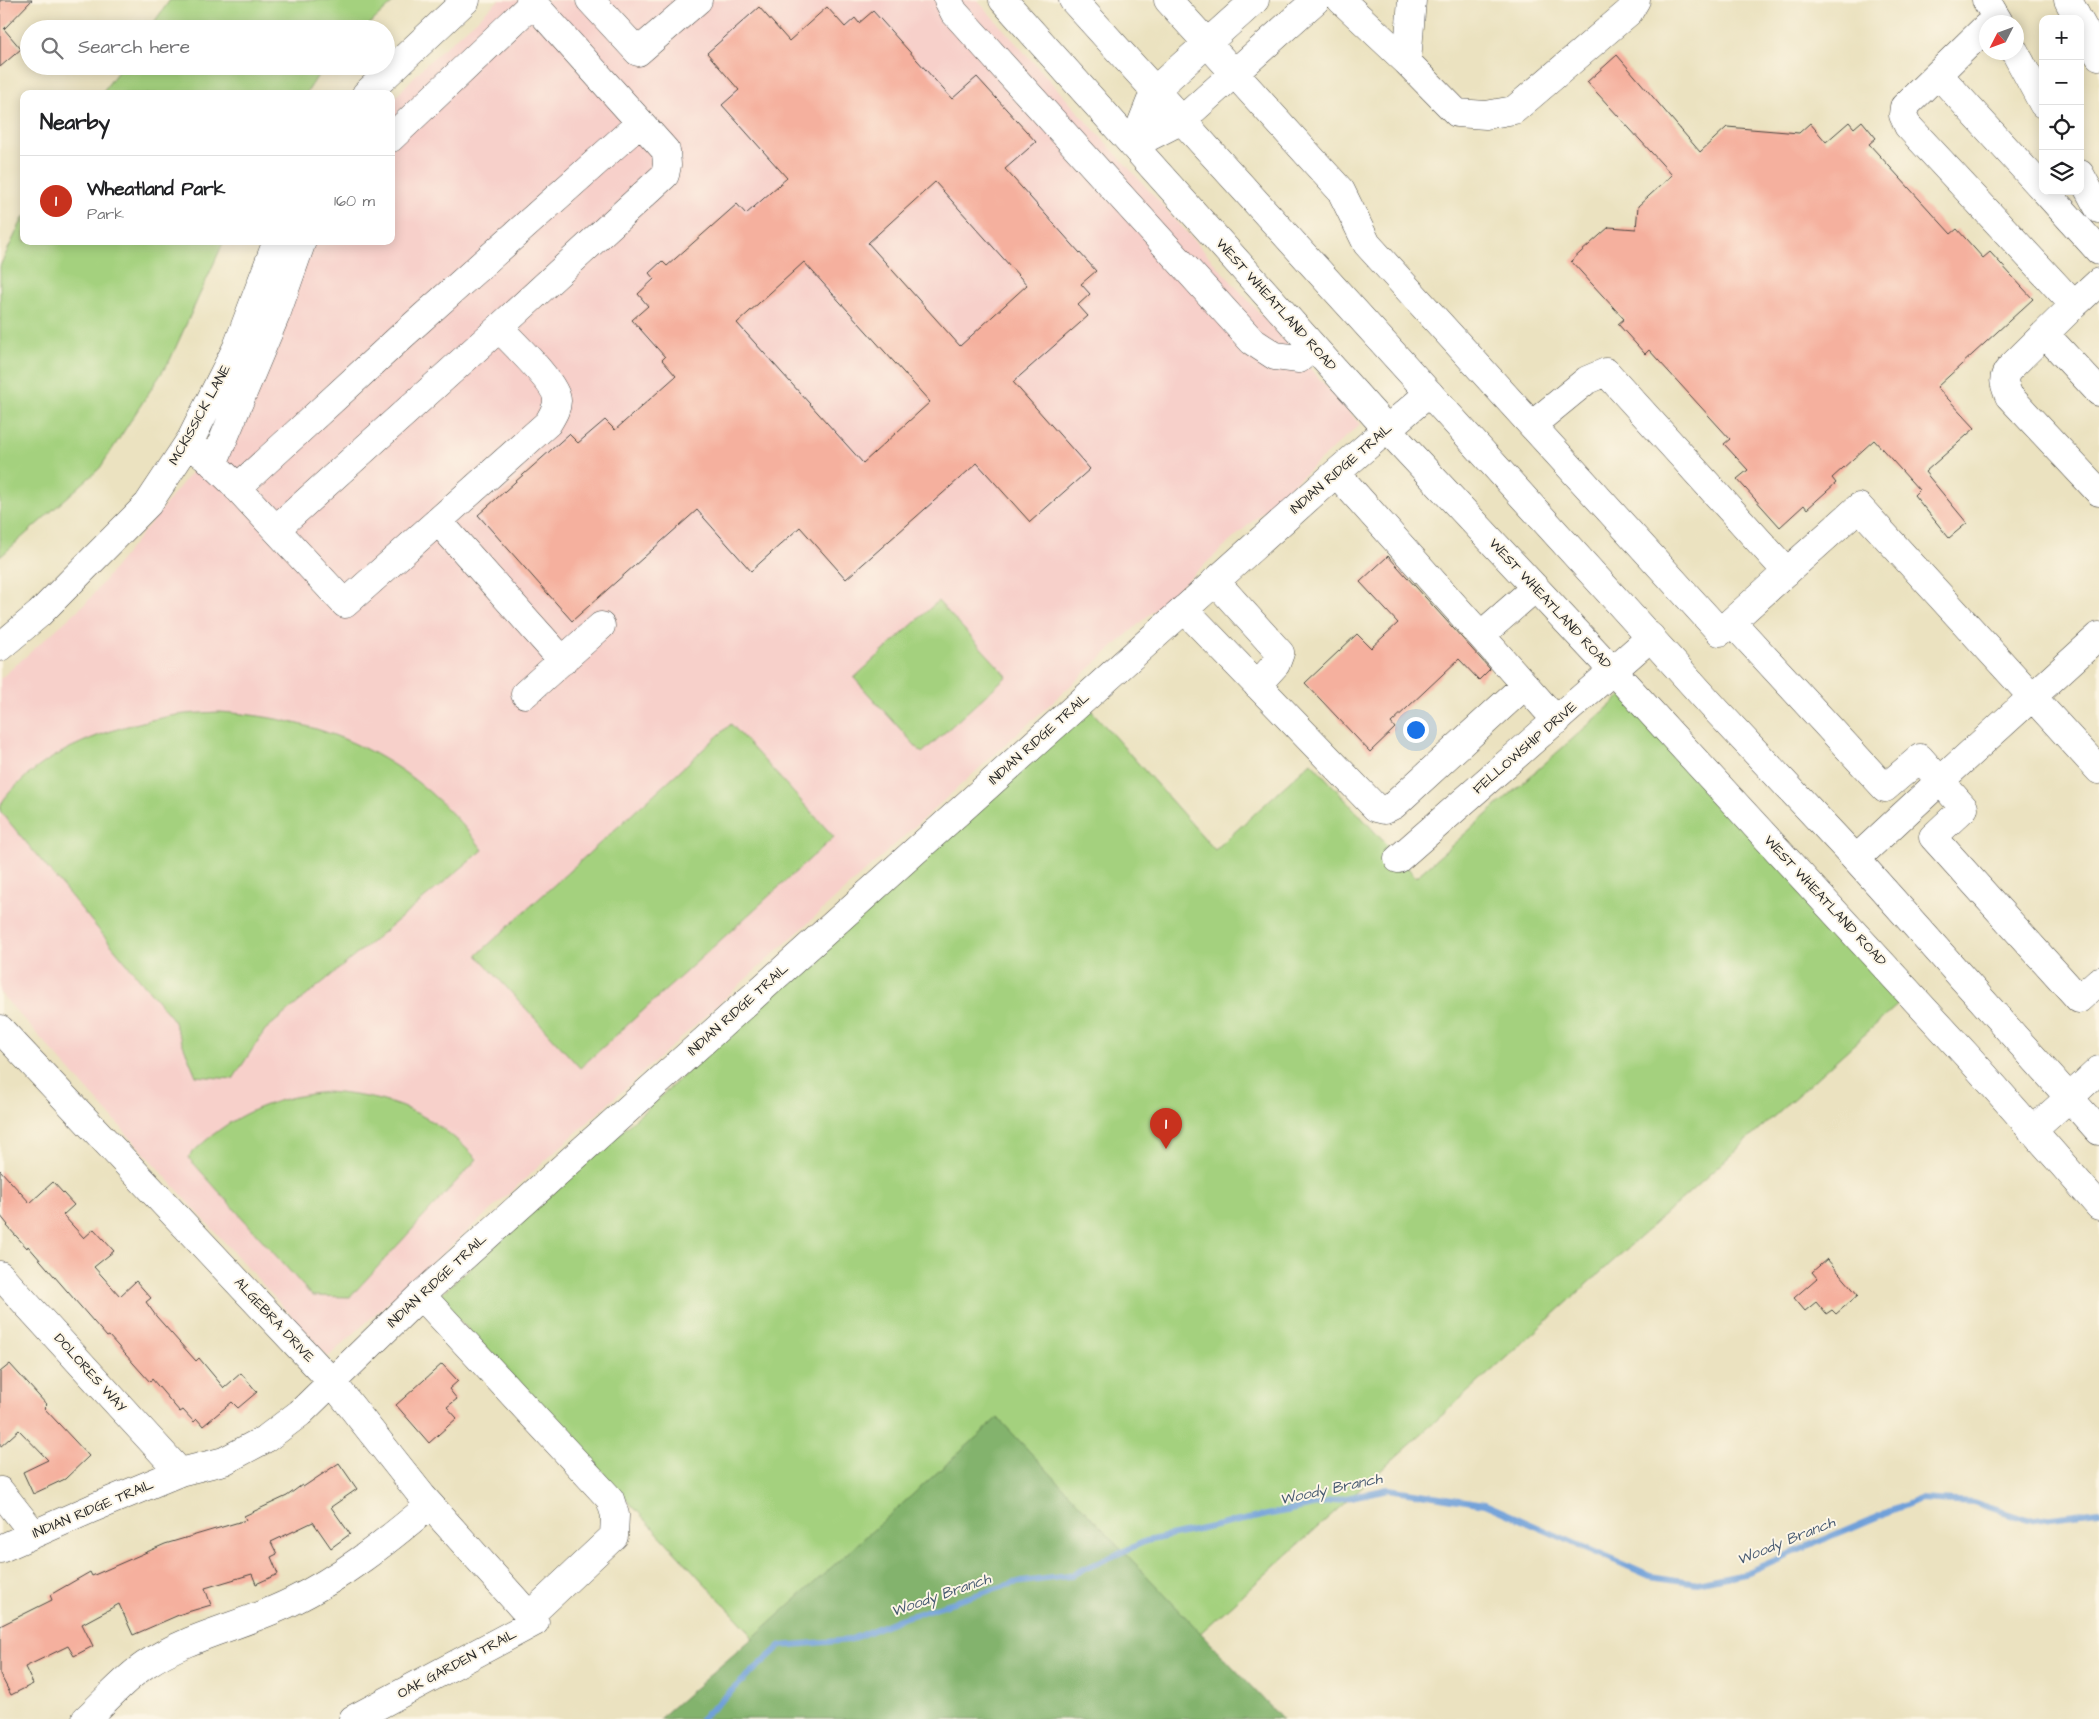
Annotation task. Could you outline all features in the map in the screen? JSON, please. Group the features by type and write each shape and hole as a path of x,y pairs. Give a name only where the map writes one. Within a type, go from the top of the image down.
{"street":[{"path":"395,67 466,0"},
{"path":"602,4 638,52 698,0"},
{"path":"948,0 954,12 1252,341 1275,356 1299,359 1313,347"},
{"name":"WEST WHEATLAND ROAD","path":"1003,0 1387,429 1613,671 1970,1059 2099,1206"},
{"path":"1073,0 1651,637 1856,859 2099,1131"},
{"path":"1132,145 1155,90 1255,0"},
{"path":"1132,145 1182,120 1316,0"},
{"path":"1341,0 1407,62 1457,113 1486,115 1514,110 1628,12 1636,0"},
{"path":"1407,62 1412,0"},
{"path":"2068,0 2076,15"},
{"path":"276,529 500,328 665,175 667,165 666,151 531,2 395,134"},
{"path":"1176,3 1234,73 1341,191 1367,244 1720,632 1859,507 2099,770"},
{"path":"2084,29 2099,56"},
{"path":"1979,31 1904,107 1903,115 1908,126 2074,305"},
{"path":"2019,60 2039,97"},
{"path":"1938,74 2039,185"},
{"path":"370,90 386,75"},
{"path":"237,488 403,335 640,122"},
{"path":"2084,181 2099,209"},
{"path":"2049,195 2099,251"},
{"name":"MCKISSICK LANE","path":"0,648 39,614 148,504 188,444 237,347 275,245"},
{"path":"213,464 277,312 301,245"},
{"path":"2099,282 2004,375 2004,384 2009,396 2099,492"},
{"path":"188,444 213,464 237,488 345,604 548,423 555,412 558,400 552,385 500,328"},
{"path":"2045,334 2099,392"},
{"path":"1532,425 1587,380 1606,372 1787,572"},
{"name":"INDIAN RIDGE TRAIL","path":"0,1549 180,1472 224,1461 267,1438 300,1413 421,1295 1215,581 1429,393"},
{"path":"1336,473 1556,721"},
{"path":"438,521 563,661"},
{"path":"1215,581 1280,653 1276,664 1258,684"},
{"path":"1480,635 1535,588"},
{"path":"1184,609 1376,808 1384,810 1394,805 1525,685"},
{"path":"1732,622 1885,788 1920,758 1964,808 1933,837 2079,998 2099,981"},
{"path":"525,694 601,626"},
{"path":"1856,859 2099,636"},
{"name":"FELLOWSHIP DRIVE","path":"1398,859 1651,637"},
{"name":"ALGEBRA DRIVE","path":"0,1029 332,1382 430,1505 532,1619"},
{"path":"2032,1131 2099,1070"},
{"name":"DOLORES WAY","path":"0,1275 180,1472"},
{"name":"OAK GARDEN TRAIL","path":"354,1719 532,1619 614,1536 615,1515 610,1499 421,1295"},
{"path":"0,1491 34,1534"},
{"path":"86,1719 145,1665 185,1644 290,1603 339,1575 386,1542 430,1505"}],"shaded area":[{"path":"499,0 977,0 1360,424 328,1357 0,993 0,679 87,602 205,455 290,245 395,245 395,98 424,66"}],"green space":[{"path":"170,0 396,0 374,20 156,20"},
{"path":"115,75 318,75 309,90 104,90"},
{"path":"20,224 20,245 222,245 170,360 100,468 0,557 0,266"},
{"path":"938,601 1007,676 922,753 854,678"},
{"path":"1638,681 1903,1000 1197,1636 754,1640 747,1629 438,1297 1090,709 1215,850 1311,762 1416,877"},
{"path":"219,712 260,716 298,724 334,735 368,750 399,769 429,791 457,819 483,850 265,1030 233,1079 196,1076 172,1018 0,811 4,799 19,783 53,757 73,747 114,730 135,724 182,714"},
{"path":"731,724 834,837 580,1068 477,955"},
{"path":"327,1092 350,1094 391,1103 427,1118 444,1129 477,1159 350,1297 312,1296 188,1157 219,1130 252,1111 287,1099"},
{"path":"998,1418 1282,1719 659,1719 756,1635"}],"building":[{"path":"0,0 32,0 4,29 20,50 0,67"},
{"path":"759,7 789,41 827,7 845,27 855,18 859,23 873,11 952,99 977,77 1036,142 1005,169 1096,271 1081,284 1090,294 1078,305 1088,316 1013,382 1090,469 1030,522 977,463 846,579 800,527 751,571 697,510 572,621 478,515 569,434 578,443 605,420 615,430 676,376 662,360 665,357 632,320 648,306 638,294 654,279 649,273 662,261 667,266 737,204 746,214 787,178 722,105 739,90 707,53","holes":["935,182 1027,285 960,346 868,243","804,262 930,402 863,463 737,323"]},
{"path":"1617,55 1700,152 1727,127 1799,133 1810,123 1826,142 1849,122 1854,128 1862,121 1876,138 1869,144 1951,234 1957,229 1983,258 1990,252 2033,299 1937,387 1975,428 1925,472 1967,523 1949,538 1914,495 1919,490 1874,440 1832,478 1836,483 1807,509 1804,505 1780,527 1737,479 1748,470 1724,444 1730,439 1649,350 1645,354 1618,324 1624,319 1571,261 1609,227 1636,229 1638,206 1672,175 1587,82"},
{"path":"1388,556 1490,669 1479,680 1459,659 1391,723 1395,728 1370,752 1305,683 1357,634 1371,648 1398,623 1360,582"},
{"path":"0,1170 30,1203 53,1182 74,1205 63,1215 84,1238 94,1229 114,1251 94,1267 120,1296 136,1281 151,1298 146,1302 156,1316 196,1361 199,1358 224,1388 241,1373 257,1392 238,1408 232,1402 203,1426 197,1419 194,1422 183,1410 180,1412 152,1379 150,1382 109,1336 107,1337 28,1246 27,1248 7,1226 0,1215"},
{"path":"1827,1259 1858,1295 1836,1314 1832,1310 1826,1314 1816,1302 1805,1311 1794,1298 1817,1278 1812,1272"},
{"path":"10,1364 47,1405 44,1408 89,1456 65,1479 33,1494 23,1472 48,1460 19,1430 0,1447 0,1372"},
{"path":"442,1364 458,1381 449,1389 457,1399 447,1407 457,1418 429,1443 396,1405"},
{"path":"339,1463 357,1489 331,1507 350,1534 331,1548 313,1522 271,1542 277,1554 271,1557 278,1574 256,1584 252,1574 205,1588 211,1605 181,1614 133,1635 119,1604 82,1624 93,1646 74,1656 68,1646 25,1667 33,1684 11,1695 0,1674 0,1626 52,1600 50,1595 90,1572 92,1576 165,1544 246,1520 244,1516 287,1496"}],"waterway":[{"name":"Woody Branch","path":"701,1719 780,1646 849,1640 900,1619 1014,1583 1069,1576 1146,1541 1388,1489 1485,1504 1650,1576 1697,1583 1745,1573 1919,1499 1973,1502 2027,1520 2099,1511"}],"place":[{"name":"Wheatland Park","path":"1166,1149"}]}
